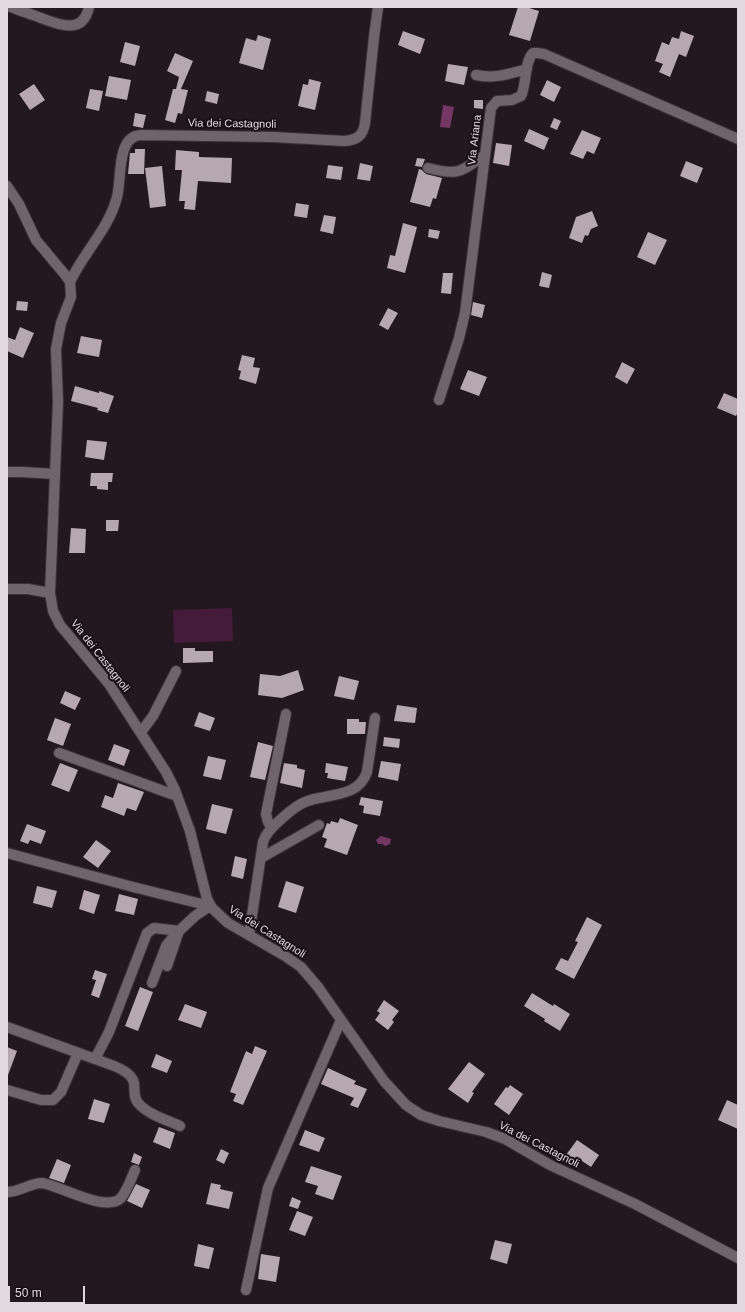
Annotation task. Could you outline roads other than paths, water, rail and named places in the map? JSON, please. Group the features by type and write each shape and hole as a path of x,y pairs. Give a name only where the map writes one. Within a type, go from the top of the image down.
{"street":[{"path":"11,7 65,26 74,25 81,22 86,16 88,7"},
{"name":"Via dei Castagnoli","path":"378,7 365,124 363,132 358,137 352,140 344,141 273,137 142,135 132,137 127,142 124,149 118,193 113,210 101,231 79,263 70,282 71,297 60,323 56,349 58,402 50,594 53,611 60,625 109,684 166,772 177,796 193,840 204,892 210,906 224,920 301,967 389,1086 411,1109 429,1118 481,1131 505,1139 550,1165 635,1204 738,1258"},
{"name":"Via Ariana","path":"439,400 464,318 490,111 492,105 500,100 512,100 521,96 527,69 533,53 541,53 738,139"},
{"path":"476,75 492,78 527,69"},
{"path":"428,168 446,172 454,172 466,167 485,155"},
{"path":"7,186 19,204 36,240 70,282"},
{"path":"7,472 55,474"},
{"path":"7,589 28,590 50,594"},
{"path":"141,732 153,716 176,671"},
{"path":"272,828 268,822 266,814 286,714"},
{"path":"250,935 265,837 272,828 303,803 345,792 362,782 367,772 375,718"},
{"path":"59,753 177,796"},
{"path":"261,858 319,825"},
{"path":"7,854 210,906"},
{"path":"152,983 169,941 195,916 210,906"},
{"path":"95,1059 109,1032 147,933 154,928 179,931"},
{"path":"167,966 179,931"},
{"path":"246,1290 268,1188 341,1020"},
{"path":"7,1027 95,1059 128,1074 133,1080 136,1099 141,1106 180,1126"},
{"path":"7,1090 41,1100 53,1100 61,1092 78,1053"},
{"path":"7,1192 18,1191 34,1184 42,1183 97,1202 110,1203 117,1201 122,1196 134,1170"}]}
